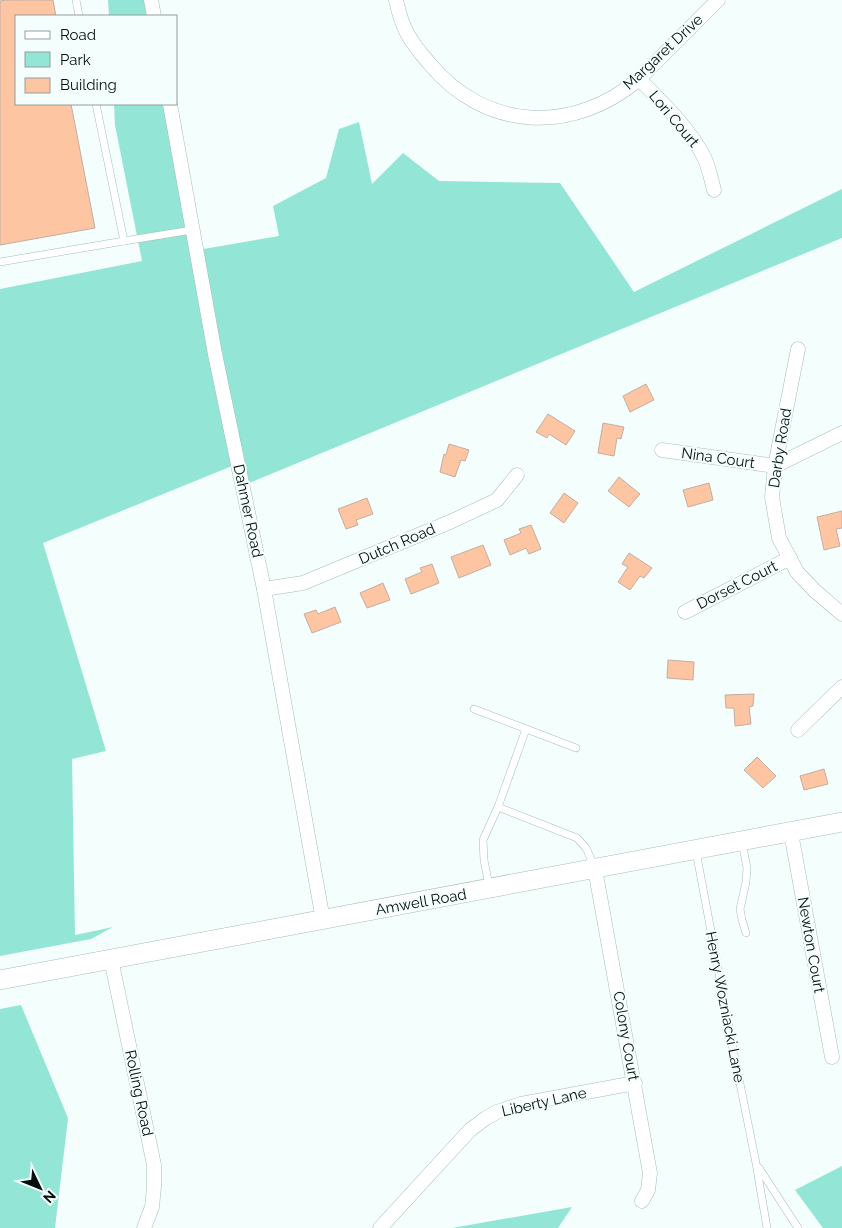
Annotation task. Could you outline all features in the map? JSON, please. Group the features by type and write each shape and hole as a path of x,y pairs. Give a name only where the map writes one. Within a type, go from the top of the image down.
{"main road":[{"name":"Amwell Road","path":"0,980 842,822"}],"street":[{"path":"151,0 154,15"},
{"name":"Margaret Drive","path":"396,0 404,29 413,44 436,72 455,89 475,103 509,115 528,118 564,116 583,111 629,87 718,0"},
{"name":"Lori Court","path":"639,79 693,138 705,158 714,190"},
{"name":"Dahmer Road","path":"170,105 214,354 264,589 323,920"},
{"name":"Darby Road","path":"798,349 775,466 772,497 779,538 797,572 815,592 842,614"},
{"path":"775,466 842,433"},
{"name":"Nina Court","path":"662,450 775,466"},
{"name":"Dutch Road","path":"264,589 303,584 450,522 497,500 517,475"},
{"name":"Dorset Court","path":"685,612 790,558"},
{"path":"798,730 842,687"},
{"name":"Newton Court","path":"791,833 832,1057"},
{"name":"Colony Court","path":"595,869 650,1174 648,1190 642,1201"},
{"name":"Rolling Road","path":"111,959 154,1165 152,1207 144,1228"},
{"name":"Liberty Lane","path":"380,1228 470,1130 486,1118 521,1104 635,1083"}],"lane":[{"path":"76,0 79,15"},
{"path":"96,105 124,242"},
{"path":"0,262 192,230"},
{"path":"474,709 576,748"},
{"path":"490,889 484,860 483,840 498,807 526,729"},
{"path":"498,807 577,838 586,848 595,869"},
{"path":"742,842 746,882 740,909 746,933"},
{"name":"Henry Wozniacki Lane","path":"696,850 767,1228"},
{"path":"756,1163 798,1228"}],"green space":[{"path":"108,0 147,0 149,15 109,15"},
{"path":"114,105 165,105 192,251 279,236 273,206 326,178 339,129 359,122 372,184 403,153 439,181 560,183 634,292 842,189 842,238 237,488 232,466 43,543 106,751 72,759 75,935 113,927 91,939 0,956 0,289 142,261 115,125"},
{"path":"21,1005 68,1118 55,1228 0,1228 0,1009"},
{"path":"842,1166 842,1228 823,1228 795,1190"},
{"path":"572,1207 558,1228 452,1228"}],"building":[{"path":"53,0 56,15 15,15 15,105 71,105 95,228 0,245 0,1"},
{"path":"646,384 654,400 630,412 623,396"},
{"path":"548,414 575,431 566,445 549,434 547,438 536,432"},
{"path":"603,423 624,427 621,439 617,438 614,456 598,453"},
{"path":"449,444 469,450 465,461 461,460 455,477 440,472 444,454 446,455"},
{"path":"619,477 640,494 629,507 608,491"},
{"path":"709,483 713,500 688,507 683,490"},
{"path":"564,493 578,503 564,523 550,513"},
{"path":"367,498 373,514 356,520 358,525 346,529 338,509"},
{"path":"842,511 842,528 836,529 840,546 824,550 817,517"},
{"path":"531,525 541,549 529,554 526,548 510,555 504,540 521,533 519,529"},
{"path":"483,545 491,565 459,578 451,557"},
{"path":"629,553 652,568 644,578 640,576 630,590 618,582 628,567 622,564"},
{"path":"432,564 439,583 411,594 405,579 422,572 420,568"},
{"path":"383,583 390,600 367,608 360,593"},
{"path":"335,607 341,622 312,633 304,614 316,610 318,614"},
{"path":"668,660 694,662 693,680 667,678"},
{"path":"754,694 753,706 749,707 751,724 735,726 734,708 726,708 725,695"},
{"path":"757,757 776,776 763,788 744,770"},
{"path":"824,769 828,784 804,790 800,776"}]}
